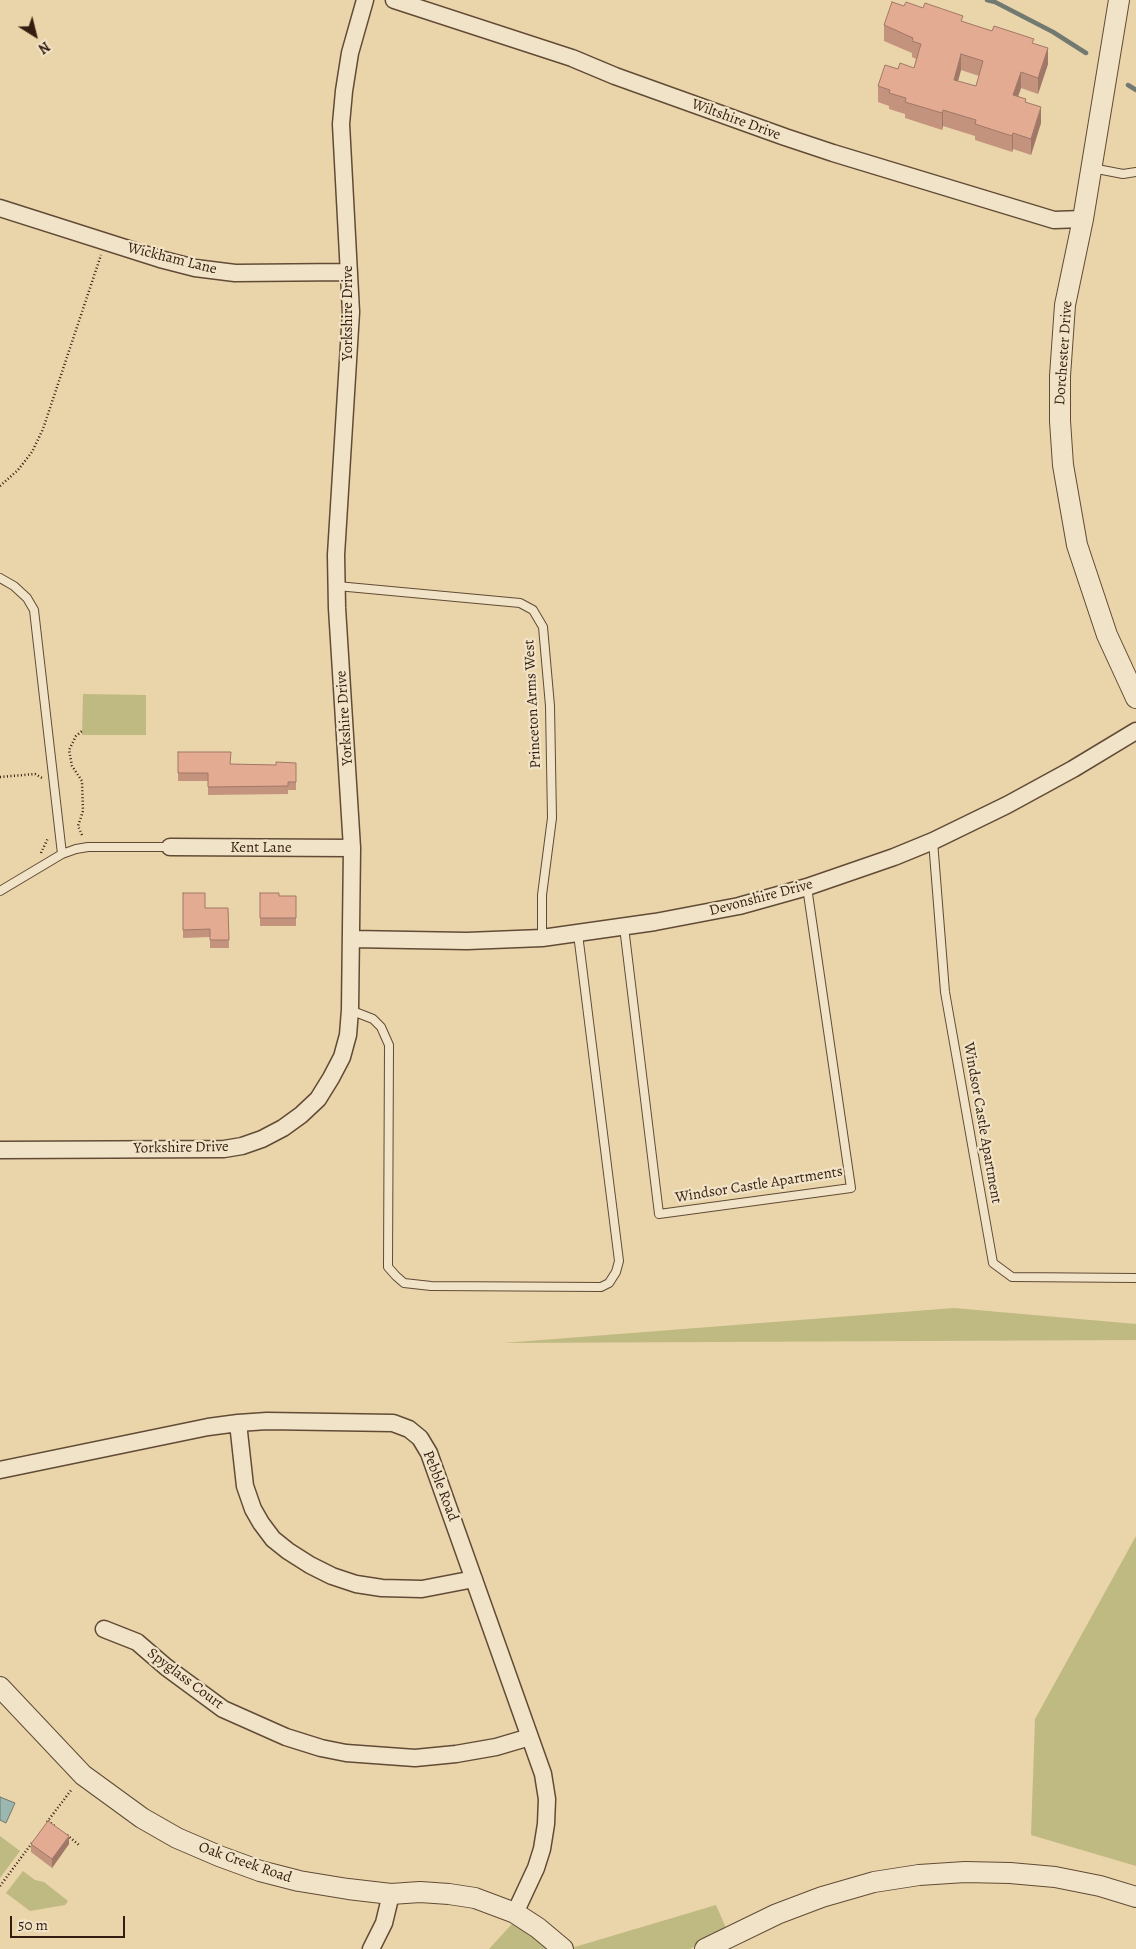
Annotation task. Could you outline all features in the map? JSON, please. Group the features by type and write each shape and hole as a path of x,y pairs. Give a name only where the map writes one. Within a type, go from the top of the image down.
{"street":[{"name":"Yorkshire Drive","path":"0,1150 224,1149 242,1146 262,1139 283,1128 318,1099 342,1056 348,1035 350,1010 352,848 337,586 338,509 351,320 341,124 350,53 365,0"},
{"name":"Wiltshire Drive","path":"394,0 572,58 785,138 1054,220 1082,219"},
{"name":"Dorchester Drive","path":"1119,0 1082,219 1065,305 1060,412 1063,465 1077,545 1107,636 1136,698"},
{"name":"Wickham Lane","path":"0,208 169,261 217,272 349,272"},
{"name":"Devonshire Drive","path":"352,939 467,941 542,938 624,927 739,906 894,857 933,841 1007,805 1074,769 1136,731"},
{"name":"Kent Lane","path":"170,846 352,848"},
{"name":"Pebble Road","path":"0,1470 208,1427 238,1424 267,1422 393,1422 409,1429 420,1438 429,1453 543,1774 547,1799 542,1849 536,1868 515,1914"},
{"path":"238,1424 245,1486 253,1508 273,1539 288,1551 332,1576 356,1584 382,1588 422,1589 474,1579"},
{"name":"Spyglass Court","path":"104,1629 137,1642 166,1667 223,1709 286,1737 321,1748 346,1753 414,1758 456,1754 496,1747 530,1737"},
{"name":"Oak Creek Road","path":"0,1687 83,1775 142,1818 178,1838 260,1871 299,1881 391,1894 420,1892 449,1894 482,1900 515,1914 538,1928 563,1949"},
{"path":"705,1949 777,1914 822,1897 874,1882 919,1875 964,1872 1010,1872 1100,1886 1136,1897"},
{"path":"371,1949 384,1923 391,1894"}],"lane":[{"path":"1090,168 1123,174 1136,172"},
{"path":"0,578 14,586 27,598 34,610 62,854"},
{"name":"Princeton Arms West","path":"337,586 520,603 533,610 543,627 550,706 552,818 542,895 542,938"},
{"name":"Windsor Castle Apartment","path":"933,841 945,992 993,1263 1012,1277 1136,1278"},
{"path":"0,891 62,854 88,847 170,846"},
{"name":"Windsor Castle Apartments","path":"624,927 659,1214 851,1188 807,886"},
{"path":"350,1010 373,1019 381,1028 389,1045 388,1267 396,1276 404,1283 431,1286 601,1287 609,1283 619,1261 578,934"}],"path":[{"path":"0,486 18,470 44,429 105,242"},
{"path":"82,731 76,736 69,750 72,766 82,781 83,811 78,826 82,835"},
{"path":"0,777 35,774 40,776 44,782"},
{"path":"38,855 48,840 50,831"},
{"path":"43,1828 83,1775"},
{"path":"48,1821 56,1827"},
{"path":"64,1833 79,1845"},
{"path":"0,1886 32,1842"}],"shaded area":[{"path":"83,694 146,695 146,735 82,735"},
{"path":"954,1308 1136,1324 1136,1340 503,1343"},
{"path":"1136,1536 1136,1866 1031,1835 1035,1719"},
{"path":"0,1836 20,1851 0,1878"},
{"path":"23,1871 35,1880 44,1882 68,1901 65,1905 30,1911 6,1893"},
{"path":"716,1905 726,1928 690,1949 568,1949"},
{"path":"521,1914 559,1949 489,1949"}],"water":[{"path":"0,1797 15,1803 6,1823 0,1820"}],"building":[{"path":"892,2 904,6 906,2 923,8 925,3 963,16 961,21 992,31 994,26 1034,39 1032,43 1048,48 1038,78 1021,72 1013,95 1026,99 1025,102 1041,107 1031,139 1013,133 1012,136 975,124 976,120 943,110 942,113 905,102 906,98 889,93 890,90 878,86 885,65 898,69 900,63 914,68 921,44 912,41 913,38 884,25","holes":["961,54 983,61 976,86 954,80"]},
{"path":"178,752 231,752 230,764 276,765 276,762 296,763 296,782 288,782 288,786 208,787 208,773 178,773"},
{"path":"183,893 205,893 205,908 228,908 229,940 210,940 210,929 183,930"},
{"path":"260,893 279,893 279,896 296,896 296,918 260,918"},
{"path":"48,1821 69,1836 52,1859 31,1844"}],"waterway":[{"path":"987,0 995,2 1053,32 1086,53"},
{"path":"1128,85 1136,90"}]}
